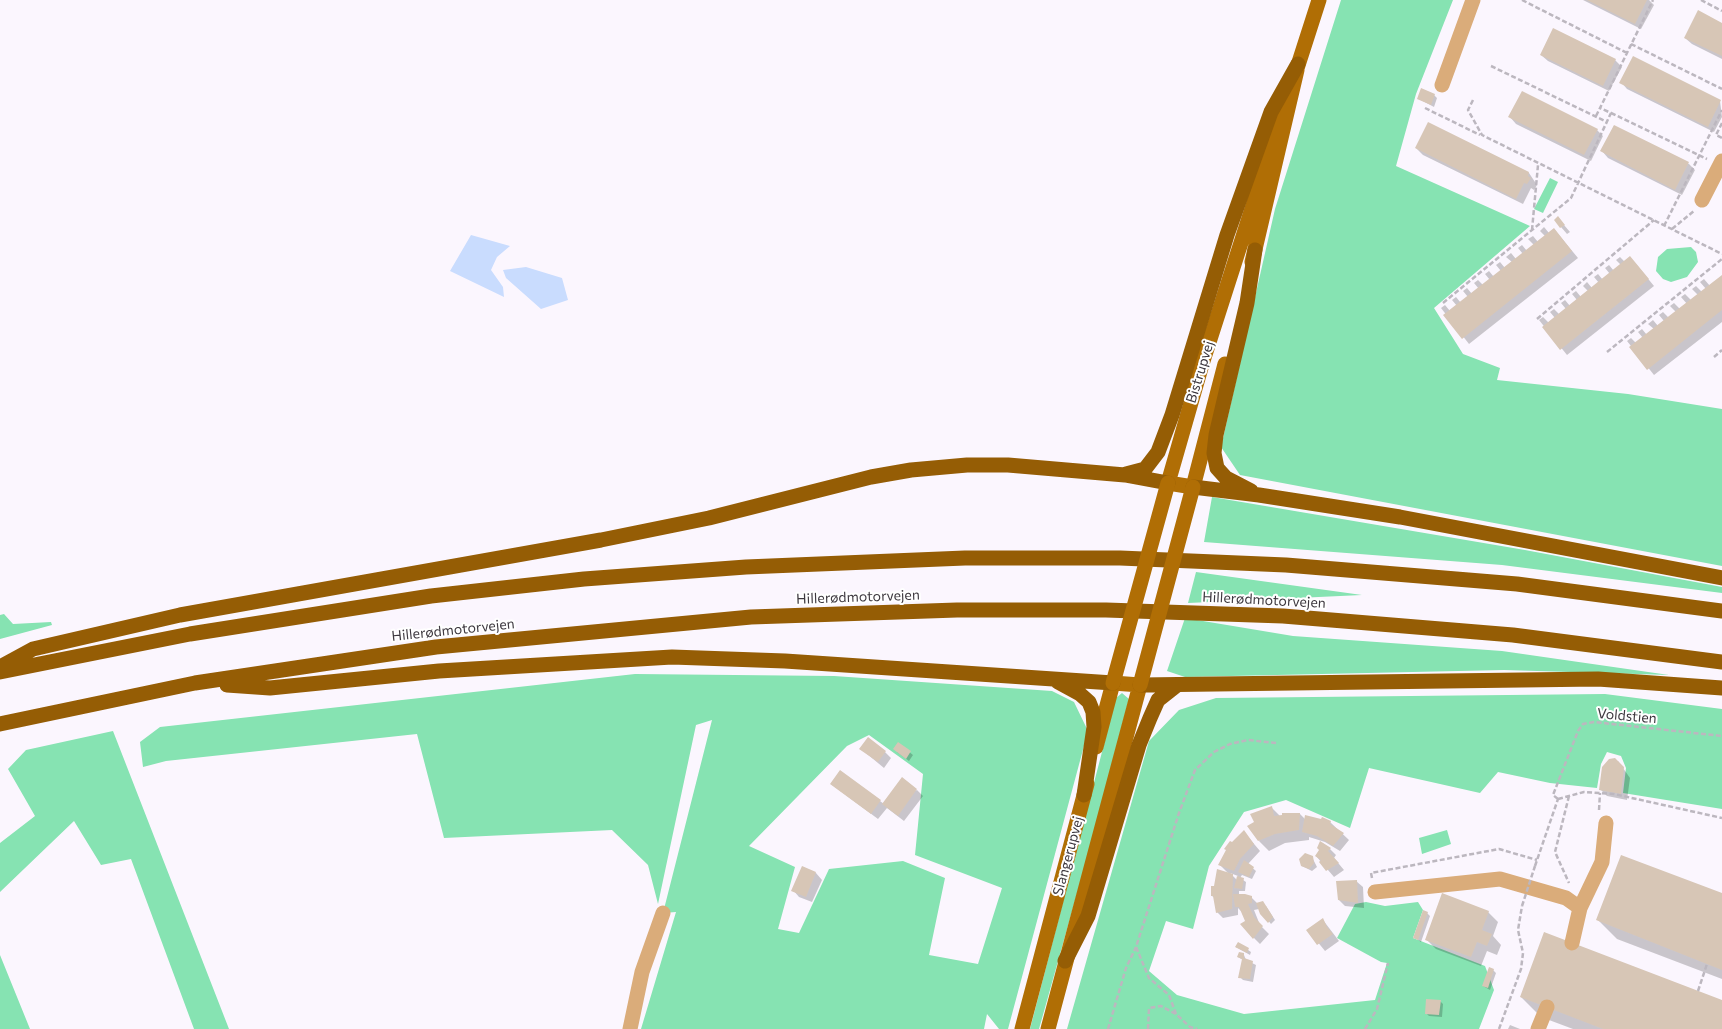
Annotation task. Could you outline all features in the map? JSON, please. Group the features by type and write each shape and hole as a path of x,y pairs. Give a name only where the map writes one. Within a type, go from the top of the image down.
{"highway":[{"path":"1125,475 1145,469 1158,452 1172,415 1227,235 1267,121 1298,64"},
{"path":"1255,250 1248,303 1216,435 1214,453 1217,468 1226,478 1259,494"},
{"path":"0,667 33,649 171,617 673,525 903,471 967,465 1008,465 1125,475 1168,483"},
{"path":"1193,488 1259,494 1400,517 1722,578"},
{"path":"0,672 190,634 440,595 584,579 736,568 965,558 1120,558 1286,565 1517,584 1722,611"},
{"name":"Hillerødmotorvejen","path":"0,724 195,684 436,647 751,617 957,610 1106,610 1283,616 1513,635 1722,662"},
{"path":"195,684 270,688 439,671 672,657 785,661 1113,683"},
{"path":"1052,679 1080,694 1089,702 1093,712 1094,727 1084,795"},
{"path":"1140,685 1288,681 1598,679 1722,688"},
{"path":"1064,962 1088,916 1139,746 1150,718 1158,700 1177,685"}],"main road":[{"name":"Bistrupvej","path":"1113,683 1203,361 1319,0"},
{"name":"Bistrupvej","path":"1140,685 1255,250 1298,64"},
{"path":"1168,483 1193,488"},
{"path":"1113,683 1140,685"},
{"name":"Slangerupvej","path":"1022,1029 1113,683"},
{"name":"Slangerupvej","path":"1048,1029 1064,962 1140,685"}],"street":[{"path":"1442,85 1472,0"},
{"path":"1700,204 1721,163"},
{"path":"1572,942 1580,908 1602,862 1602,819"},
{"path":"1375,892 1500,879 1566,898 1580,908"},
{"path":"630,1029 642,972 663,913"},
{"path":"1538,1029 1546,1007"}],"path":[{"path":"1522,0 1627,53"},
{"path":"1596,116 1653,0"},
{"path":"1701,0 1722,11"},
{"path":"1631,44 1722,89"},
{"path":"1491,66 1607,122"},
{"path":"1473,100 1468,110 1482,135"},
{"path":"1425,108 1722,254"},
{"path":"1600,108 1699,155 1721,163"},
{"path":"1664,226 1722,110"},
{"path":"1444,303 1571,198 1611,113"},
{"path":"1722,123 1716,135 1722,138"},
{"path":"1532,230 1538,164"},
{"path":"1672,229 1700,204"},
{"path":"1537,319 1654,220"},
{"path":"1607,352 1722,259"},
{"path":"1714,357 1722,350"},
{"name":"Voldstien","path":"1558,799 1553,795 1578,731 1583,724 1594,722 1722,736"},
{"path":"1108,1029 1126,968 1136,947 1151,893 1195,770 1214,752 1230,744 1248,740 1276,742"},
{"path":"1499,1029 1521,969 1522,953 1518,930 1522,906 1558,799 1584,792 1614,794 1722,818"},
{"path":"1600,793 1602,819"},
{"path":"1569,796 1555,852 1570,886"},
{"path":"1375,892 1371,872 1499,849 1537,860"},
{"path":"1136,947 1149,978 1169,995 1176,1014"},
{"path":"1365,1029 1377,1009 1388,963"},
{"path":"1698,990 1707,964"},
{"path":"1148,1029 1149,1008 1161,1006 1176,1014 1190,1027 1197,1029"}],"green space":[{"path":"1341,0 1453,0 1416,94 1396,166 1530,226 1434,308 1463,354 1500,368 1497,380 1628,394 1722,409 1722,566 1240,475 1221,447 1275,209"},
{"path":"1550,178 1558,182 1543,213 1534,209"},
{"path":"1691,247 1696,252 1698,262 1687,277 1671,282 1663,279 1656,271 1658,257 1667,249"},
{"path":"1212,497 1525,550 1722,587 1722,593 1502,565 1204,542"},
{"path":"1196,572 1362,595 1188,603"},
{"path":"4,614 13,624 51,622 52,625 0,639 0,615"},
{"path":"1185,618 1293,636 1502,651 1669,675 1504,670 1185,677 1167,671"},
{"path":"635,674 834,676 1052,691 1074,702 1088,731 1008,1029 999,1029 987,1014 984,1029 641,1029 676,912 663,913 712,720 696,725 658,904 648,865 612,830 444,838 417,734 166,761 143,767 140,742 160,727","holes":["869,735 923,774 915,855 1002,888 978,964 929,955 945,878 903,861 829,869 799,933 778,929 795,867 749,846 847,746"]},
{"path":"1122,693 1129,699 1085,865 1039,1029 1030,1029 1116,698"},
{"path":"1605,694 1722,709 1722,809 1623,793 1626,768 1621,756 1607,752 1601,764 1597,788 1550,783 1498,772 1480,793 1369,768 1350,828 1286,800 1244,812 1209,866 1193,929 1166,921 1149,971 1177,995 1244,1014 1375,1000 1387,963 1381,962 1337,938 1355,904 1366,902 1385,906 1418,902 1423,910 1413,938 1485,966 1494,990 1479,1029 1067,1029 1149,741 1179,710 1216,698"},
{"path":"113,731 229,1029 194,1029 131,859 101,865 74,821 0,892 0,843 35,816 8,769 26,750"},
{"path":"1447,830 1451,844 1422,854 1419,838"},
{"path":"0,955 30,1029 0,1029"}],"water":[{"path":"471,235 510,246 497,257 491,270 503,287 504,297 450,271"},
{"path":"526,267 562,278 568,300 541,309 506,278 503,270"}],"building":[{"path":"1587,0 1647,0 1635,24"},
{"path":"1698,10 1722,23 1722,56 1684,38"},
{"path":"1553,28 1616,59 1603,86 1540,55"},
{"path":"1633,56 1721,100 1708,127 1619,83"},
{"path":"1421,88 1435,94 1431,105 1417,99"},
{"path":"1522,91 1598,129 1584,155 1508,117"},
{"path":"1428,122 1529,172 1528,176 1531,178 1527,184 1524,183 1516,199 1415,148"},
{"path":"1614,125 1689,162 1675,190 1600,151"},
{"path":"1558,216 1565,225 1560,228 1554,220"},
{"path":"1554,228 1572,251 1462,339 1443,315"},
{"path":"1630,256 1649,279 1560,350 1542,327"},
{"path":"1722,275 1722,310 1647,370 1629,347"},
{"path":"868,737 886,751 878,762 859,749"},
{"path":"898,742 911,751 906,759 893,749"},
{"path":"1615,758 1624,767 1621,794 1599,790 1602,767 1609,759"},
{"path":"840,770 881,800 871,814 830,784"},
{"path":"902,777 917,789 898,816 882,804"},
{"path":"1272,806 1274,816 1282,815 1282,813 1300,813 1299,830 1275,834 1258,841 1247,826 1254,822 1250,814"},
{"path":"1305,815 1321,819 1322,817 1331,821 1330,824 1344,833 1333,846 1317,836 1302,832"},
{"path":"1244,830 1254,844 1240,859 1234,871 1218,865 1226,850 1224,849 1230,841 1232,842"},
{"path":"1320,841 1331,848 1328,851 1339,863 1326,871 1319,862 1321,860 1315,856 1319,850 1317,848"},
{"path":"1305,853 1313,856 1314,863 1309,869 1301,866 1299,859"},
{"path":"1621,855 1722,893 1722,970 1596,920"},
{"path":"1244,860 1254,867 1249,877 1238,872"},
{"path":"802,866 816,872 806,897 791,891"},
{"path":"1217,869 1233,874 1232,909 1216,913 1213,896 1211,896 1211,886 1214,886"},
{"path":"1237,876 1244,878 1242,889 1234,888"},
{"path":"1357,880 1358,903 1338,900 1336,881"},
{"path":"1442,893 1489,911 1482,930 1492,934 1487,946 1477,942 1471,957 1425,940"},
{"path":"1233,894 1252,896 1252,903 1248,904 1254,917 1263,926 1253,939 1240,924 1245,921 1239,907 1235,907"},
{"path":"1263,901 1273,917 1268,923 1260,914 1256,903"},
{"path":"1423,910 1428,912 1418,940 1413,938"},
{"path":"1323,918 1333,934 1317,945 1306,930"},
{"path":"1544,932 1722,1000 1722,1029 1603,1029 1520,997"},
{"path":"1238,942 1249,948 1247,953 1235,947"},
{"path":"1239,952 1244,953 1244,958 1253,961 1250,979 1238,978 1242,959 1237,957"},
{"path":"1489,967 1494,969 1488,988 1482,986"},
{"path":"1426,999 1441,1000 1439,1015 1425,1014"}]}
